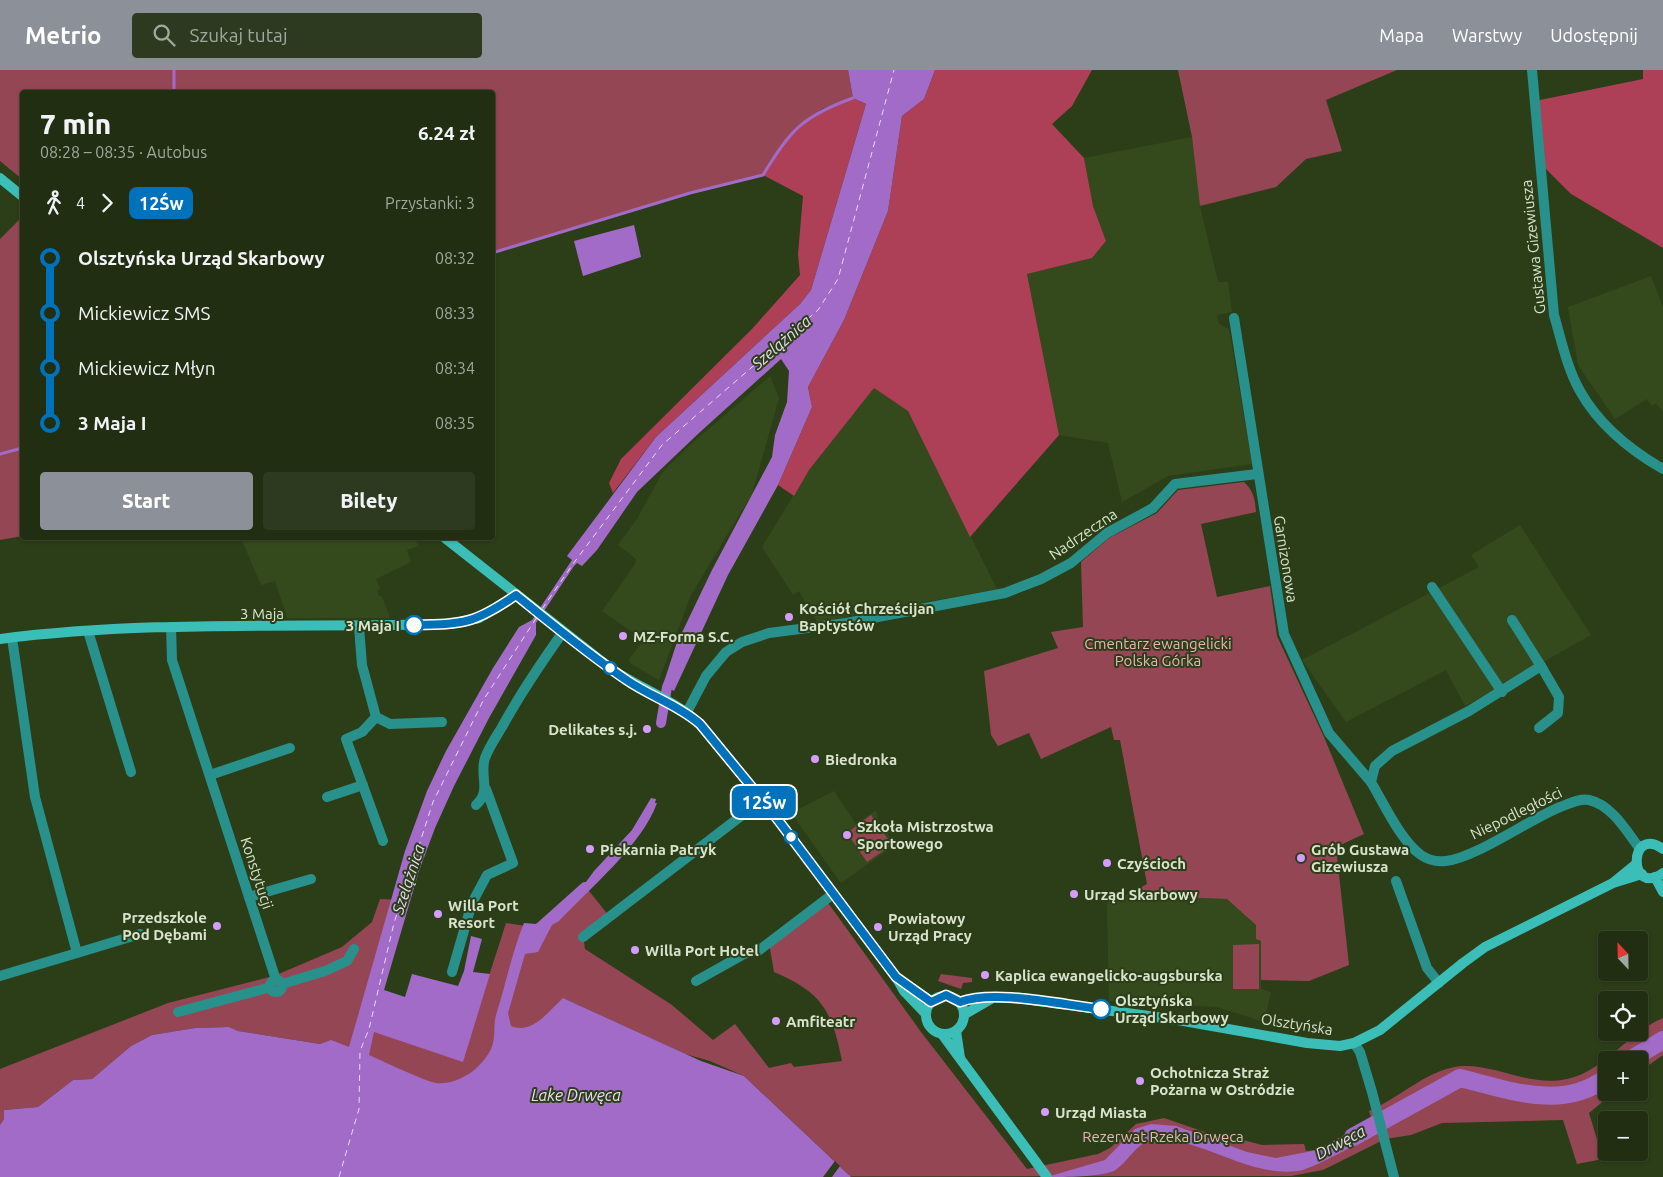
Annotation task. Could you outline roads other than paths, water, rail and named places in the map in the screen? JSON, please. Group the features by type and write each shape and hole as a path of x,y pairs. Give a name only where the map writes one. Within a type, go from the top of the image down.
{"street":[{"name":"Gustawa Gizewiusza","path":"1532,70 1554,314 1564,348 1580,390 1601,420 1636,454 1663,469"},
{"path":"0,178 20,194"},
{"name":"Garnizonowa","path":"1234,318 1257,474 1284,634 1329,733 1371,782 1399,828"},
{"name":"Nadrzeczna","path":"687,712 706,676 726,652 742,642 769,632 846,623 1005,593 1040,580 1071,563 1107,533 1153,508 1175,484 1257,474"},
{"path":"447,540 560,630 631,683 687,712 711,736 896,977 904,991 926,1014 932,1029 942,1034 1044,1173"},
{"path":"1432,587 1502,692"},
{"name":"3 Maja","path":"0,639 88,631 171,627 359,627 461,624 492,611 516,595"},
{"path":"1512,620 1560,697 1558,713 1539,728"},
{"name":"Konstytucji","path":"171,627 172,660 276,984"},
{"path":"359,627 362,665 376,717 390,724 442,722"},
{"path":"452,972 472,903 487,875 514,863 486,789 484,767 490,748 518,697 560,630"},
{"path":"88,631 131,772"},
{"path":"12,638 35,797 77,953"},
{"path":"1371,782 1375,766 1392,751 1502,692 1541,666"},
{"path":"376,717 362,732 346,739 383,842"},
{"path":"210,775 290,748"},
{"path":"327,797 363,785"},
{"path":"476,805 484,796 486,789"},
{"path":"583,936 762,800"},
{"name":"Niepodległości","path":"1399,828 1418,853 1427,859 1445,861 1468,853 1539,816 1572,802 1588,800 1603,806 1613,814 1640,849"},
{"path":"1663,848 1653,845 1640,849 1636,857 1636,864 1642,874 1659,875 1663,892"},
{"name":"Olsztyńska","path":"1613,883 1636,864"},
{"name":"Olsztyńska","path":"960,1002 968,999 1024,999 1178,1020 1325,1046 1354,1043 1380,1030 1439,982 1485,948 1613,883 1642,874"},
{"path":"249,897 311,879"},
{"path":"1396,881 1427,968 1439,982"},
{"path":"696,982 746,953 758,951 833,894"},
{"path":"0,976 140,934"},
{"path":"178,1012 325,971 347,961 354,949"},
{"path":"896,977 931,1002"},
{"path":"926,1014 931,1002 946,995 960,1002 965,1014 963,1024 956,1031 942,1034"},
{"path":"965,1014 992,998"},
{"path":"956,1031 961,1062"},
{"path":"1354,1043 1360,1052 1394,1177"}],"water":[{"name":"Lake Drwęca","path":"848,70 935,70 924,99 902,116 888,211 844,320 808,387 812,407 778,485 728,575 674,691 663,685 676,645 712,570 772,457 775,435 787,402 789,371 781,359 637,492 597,550 582,566 577,563 574,566 536,623 536,635 489,718 435,828 419,871 384,990 405,997 412,974 458,986 464,971 471,936 482,939 473,972 490,974 463,1062 374,1032 369,1055 436,1083 453,1081 475,1069 487,1056 493,1045 496,1015 524,923 536,924 545,918 549,922 572,901 594,871 632,830 651,798 656,799 655,803 657,803 650,819 628,850 559,921 552,925 538,952 525,954 508,1013 511,1026 519,1028 533,1025 563,998 701,1061 744,1076 851,1177 0,1177 0,1125 4,1119 4,1110 38,1107 73,1080 92,1079 131,1046 152,1035 195,1028 229,1027 238,1031 320,1044 331,1040 349,1047 405,851 427,791 446,751 493,668 519,627 532,620 572,560 567,556 656,437 800,304 811,290 866,104 853,98"},
{"path":"634,225 641,257 583,276 574,241"},
{"path":"1373,1120 1376,1134 1325,1160 1298,1171 1262,1169 1177,1141 1159,1139 1145,1142 1114,1171 1091,1176 1047,1177 1105,1160 1135,1129 1151,1124 1176,1126 1247,1152 1276,1158 1317,1150"}],"waterway":[{"path":"174,70 174,90"},
{"path":"495,252 690,193 763,175 781,147 799,126 822,111 853,98"},
{"path":"0,454 20,449"},
{"path":"661,723 667,687 673,674"},
{"path":"538,929 585,887"},
{"name":"Drwęca","path":"1645,1051 1663,1040"},
{"name":"Drwęca","path":"1353,1137 1460,1078 1516,1092 1553,1096 1572,1094 1598,1083"}],"place":[{"name":"Kościół Chrześcijan Baptystów","path":"789,617"},
{"name":"3 Maja I","path":"414,625"},
{"name":"MZ-Forma S.C.","path":"623,636"},
{"name":"Delikates s.j.","path":"647,729"},
{"name":"Biedronka","path":"815,759"},
{"name":"Szkoła Mistrzostwa Sportowego","path":"847,835"},
{"name":"Piekarnia Patryk","path":"590,849"},
{"name":"Grób Gustawa Gizewiusza","path":"1301,858"},
{"name":"Czyścioch","path":"1107,863"},
{"name":"Urząd Skarbowy","path":"1074,894"},
{"name":"Willa Port Resort","path":"438,914"},
{"name":"Przedszkole Pod Dębami","path":"217,926"},
{"name":"Powiatowy Urząd Pracy","path":"878,927"},
{"name":"Willa Port Hotel","path":"635,950"},
{"name":"Kaplica ewangelicko-augsburska","path":"985,975"},
{"name":"Olsztyńska Urząd Skarbowy","path":"1101,1009"},
{"name":"Amfiteatr","path":"776,1021"},
{"name":"Ochotnicza Straż Pożarna w Ostródzie","path":"1140,1081"},
{"name":"Urząd Miasta","path":"1045,1112"}],"water label":[{"name":"Szelążnica","path":"781,342"},
{"name":"Szelążnica","path":"408,879"}],"park label":[{"name":"Cmentarz ewangelicki Polska Górka","path":"1158,652"},
{"name":"Rezerwat Rzeka Drwęca","path":"1163,1136"}]}
